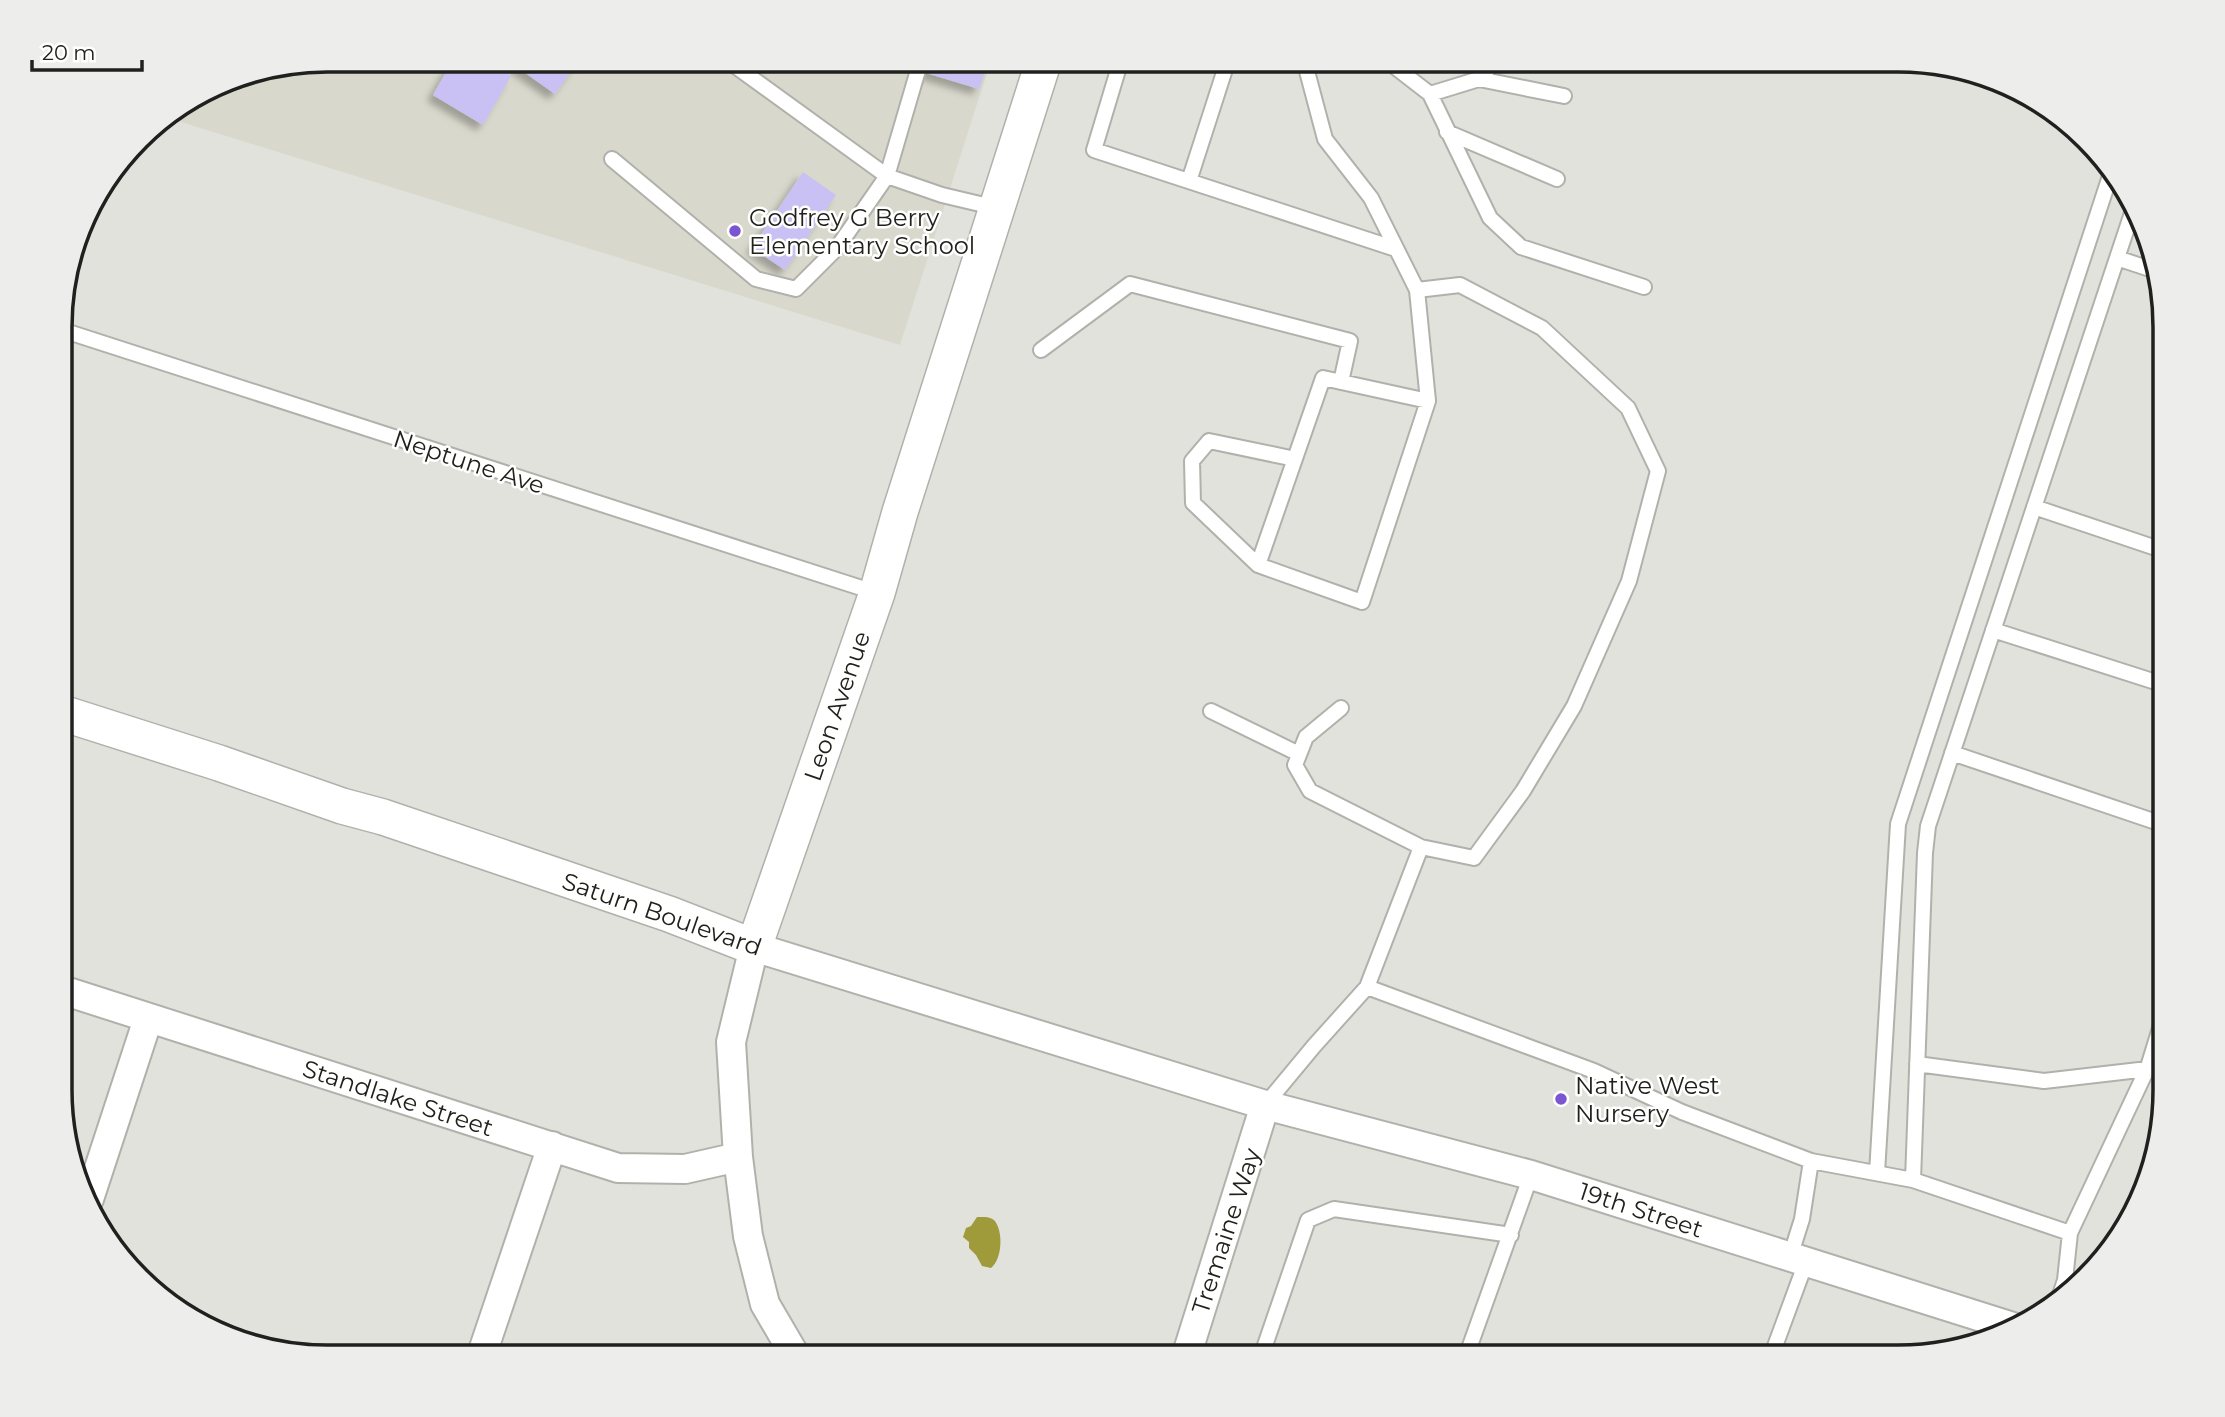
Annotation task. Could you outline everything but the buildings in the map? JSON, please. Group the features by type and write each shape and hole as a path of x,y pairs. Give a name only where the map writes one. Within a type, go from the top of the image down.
{"street":[{"name":"Leon Avenue","path":"789,1345 765,1304 748,1236 738,1157 732,1042 754,947 877,593 900,512 1040,72"},
{"name":"Saturn Boulevard","path":"72,716 342,806 383,817 669,914 754,947 1265,1105"},
{"name":"Standlake Street","path":"72,993 618,1168 684,1169 738,1157"},
{"path":"92,1190 148,1019"},
{"name":"19th Street","path":"1265,1105 1531,1175 2002,1323"},
{"name":"Tremaine Way","path":"1190,1345 1265,1105"},
{"path":"485,1345 552,1146"}],"lane":[{"path":"744,72 887,176 942,195 997,208"},
{"path":"612,159 756,279 796,289 837,248 887,176 917,72"},
{"path":"1117,72 1094,150 1396,249"},
{"path":"1189,181 1224,72"},
{"path":"1295,459 1209,441 1192,461 1193,503 1258,565 1362,602 1429,401 1417,290 1371,198 1325,139 1307,72"},
{"path":"1402,72 1430,94 1490,218 1521,247 1644,287"},
{"path":"1479,79 1486,72"},
{"path":"1430,94 1479,79 1564,96"},
{"path":"1447,132 1557,179"},
{"path":"1877,1173 1898,824 2108,182"},
{"path":"1913,1180 1928,826 2130,220"},
{"path":"2117,258 2146,268"},
{"path":"1041,350 1130,284 1350,341 1341,382"},
{"path":"1341,708 1306,737 1295,765 1310,791 1421,847 1474,858 1524,791 1574,706 1629,580 1658,471 1628,408 1542,328 1460,285 1417,290"},
{"name":"Neptune Ave","path":"72,333 877,593"},
{"path":"1258,565 1323,379 1429,401"},
{"path":"2034,507 2153,547"},
{"path":"1993,630 2153,681"},
{"path":"1211,710 1300,754"},
{"path":"1952,753 2153,821"},
{"path":"1265,1105 1367,987 1421,847"},
{"path":"1367,987 1594,1071 1682,1112 1811,1161 1913,1180 2070,1233"},
{"path":"2064,1284 2070,1233 2148,1067 2153,1051"},
{"path":"1917,1064 2044,1081 2153,1067"},
{"path":"1774,1345 1798,1259 1811,1161"},
{"path":"1470,1345 1531,1175"},
{"path":"1265,1345 1308,1220 1334,1209 1511,1236"}],"shaded area":[{"name":"Godfrey G Berry Elementary School","path":"310,72 987,72 900,345 176,121 214,98 245,85"},
{"path":"977,1217 994,1220 999,1231 998,1259 991,1268 982,1266 969,1248 969,1242 963,1237 966,1228 971,1226"}],"place":[{"name":"Godfrey G Berry Elementary School","path":"735,231"},
{"name":"Native West Nursery","path":"1561,1099"}]}
